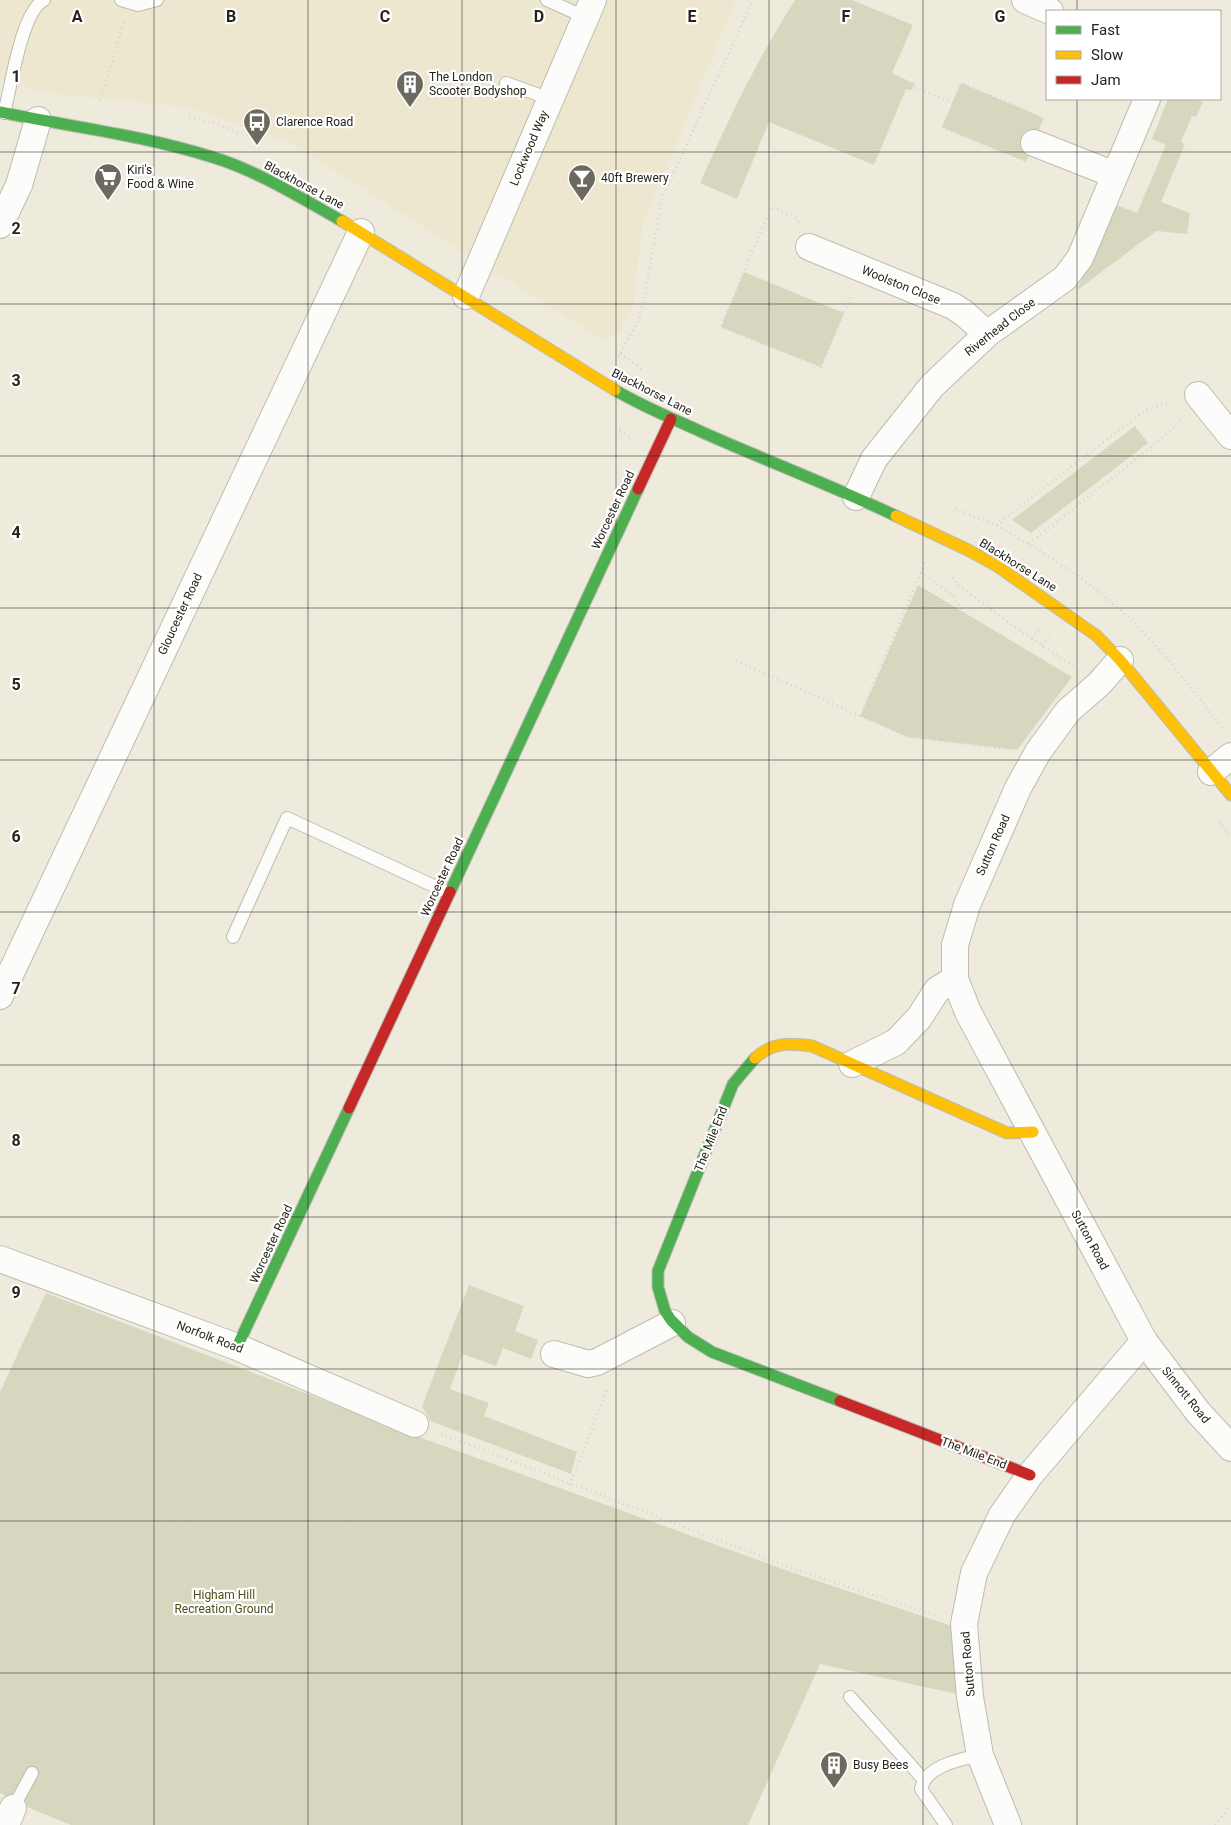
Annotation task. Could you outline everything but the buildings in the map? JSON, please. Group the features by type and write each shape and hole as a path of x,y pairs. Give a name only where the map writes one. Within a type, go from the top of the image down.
{"street":[{"path":"1025,0 1048,10"},
{"name":"Lockwood Way","path":"466,296 589,8"},
{"name":"Riverhead Close","path":"856,497 874,459 932,386 987,334 1065,278 1080,258 1147,100"},
{"name":"Blackhorse Lane","path":"2,113 108,131 214,157 256,175 312,204 466,296 634,402 856,497 968,550 997,566 1097,636 1120,660 1222,753"},
{"path":"0,226 19,185 38,120"},
{"path":"1034,143 1114,176"},
{"name":"Gloucester Road","path":"0,996 360,232"},
{"name":"Woolston Close","path":"809,248 953,306 987,334"},
{"path":"1198,395 1231,436"},
{"name":"Worcester Road","path":"232,1353 671,419"},
{"name":"Sutton Road","path":"1008,1825 980,1755 970,1697 964,1624 974,1573 1002,1516 1030,1475 1144,1341 1034,1132 968,1012 956,979 955,945 967,905 1018,788 1038,752 1068,711 1099,684 1120,660"},
{"path":"1222,753 1231,795"},
{"path":"852,1064 896,1042 919,1018 937,990 956,979"},
{"name":"The Mile End","path":"1030,1475 712,1352 690,1338 672,1323 664,1310 657,1289 658,1271 733,1084 750,1060 769,1047 787,1043 812,1046 1007,1133 1034,1132"},
{"name":"Norfolk Road","path":"0,1259 232,1353 415,1424"},
{"path":"554,1354 588,1364 597,1362 672,1323"},
{"name":"Sinnott Road","path":"1144,1341 1198,1412 1231,1448"}],"lane":[{"path":"2,113 25,25 39,3 44,0"},
{"path":"121,0 138,5 158,0"},
{"path":"547,0 589,8"},
{"path":"506,83 550,99"},
{"path":"233,937 288,818 449,893"},
{"path":"850,1696 923,1779"},
{"path":"946,1825 921,1789 923,1779 931,1772 945,1766 980,1755"},
{"path":"10,1817 32,1773"}],"path":[{"path":"620,354 638,322 662,198 753,0"},
{"path":"101,98 120,38"},
{"path":"764,120 780,108 860,139 886,76 953,104 961,83 1044,118 1026,162 942,127"},
{"path":"809,248 797,218 771,207 721,327 821,367 862,269"},
{"path":"996,526 1145,410 1198,395"},
{"path":"1029,544 1172,431 1198,395"},
{"path":"620,428 618,430 630,437"},
{"path":"860,716 927,557"},
{"name":"Blackhorse Lane","path":"1071,571 1133,621 1165,656 1222,753"},
{"path":"736,661 908,737 989,747 987,667 973,626 952,596 921,572"},
{"path":"951,573 959,586 1059,657"},
{"path":"1032,639 1041,626"},
{"path":"52,1778 65,1758 172,1519 232,1353"},
{"path":"570,1485 612,1378 608,1357"},
{"path":"415,1424 570,1485 794,1569 964,1624"},
{"path":"255,1553 286,1541 382,1516 406,1514 429,1519 492,1546 532,1555 592,1560 636,1573 706,1609 771,1634 887,1656 967,1656"},
{"path":"172,1519 226,1544 255,1553 280,1588 296,1629 294,1658 271,1709 268,1735 278,1773 281,1797 274,1825"},
{"path":"729,1825 752,1750 771,1634"},
{"path":"186,1825 216,1762 240,1742 268,1735"},
{"path":"65,1758 98,1773 113,1795 118,1818 132,1825"},
{"path":"1215,1825 1231,1805"}],"shaded area":[{"path":"0,0 736,0 642,227 634,301 621,330 604,341 292,144 187,107 50,93 0,81"}],"green space":[{"path":"795,0 852,0 913,25 892,73 915,84 911,90 906,89 874,165 769,122 737,199 700,183 744,90 768,44"},
{"path":"961,83 1044,118 1026,162 942,127"},
{"path":"1168,100 1198,100 1203,102 1196,117 1192,116 1181,142 1185,144 1161,202 1190,213 1187,234 1156,231 1076,291 1114,204 1137,213 1166,145 1152,139"},
{"path":"744,272 844,313 821,367 721,327"},
{"path":"1135,426 1148,443 1031,533 1012,520"},
{"path":"918,585 1072,677 1017,750 908,737 860,716"},
{"path":"469,1285 524,1306 515,1331 538,1340 531,1359 503,1348 496,1366 463,1354 450,1389 489,1403 484,1416 577,1452 571,1474 430,1421 422,1406"},
{"name":"Higham Hill Recreation Ground","path":"46,1293 419,1437 791,1572 958,1628 966,1696 820,1664 748,1825 71,1825 32,1809 0,1793 0,1392"}],"traffic: fast":[{"path":"0,112 133,137 212,157 262,177 342,221"},
{"path":"615,390 704,433 896,516"},
{"path":"450,892 638,489"},
{"path":"755,1058 733,1084 658,1271 658,1287 665,1311 688,1337 712,1352 840,1401"},
{"path":"237,1347 349,1108"}],"traffic: slow":[{"path":"342,221 615,390"},
{"path":"896,516 997,566 1097,636 1120,660 1231,795"},
{"path":"755,1058 775,1046 796,1044 812,1046 1007,1133 1033,1132"}],"traffic: jam":[{"path":"638,489 671,419"},
{"path":"349,1108 450,892"},
{"path":"840,1401 1030,1475"}],"place":[{"name":"The London Scooter Bodyshop","path":"410,108"},
{"name":"Clarence Road","path":"257,146"},
{"name":"Kiri's Food & Wine","path":"108,201"},
{"name":"40ft Brewery","path":"582,202"},
{"name":"Busy Bees","path":"834,1789"}]}
